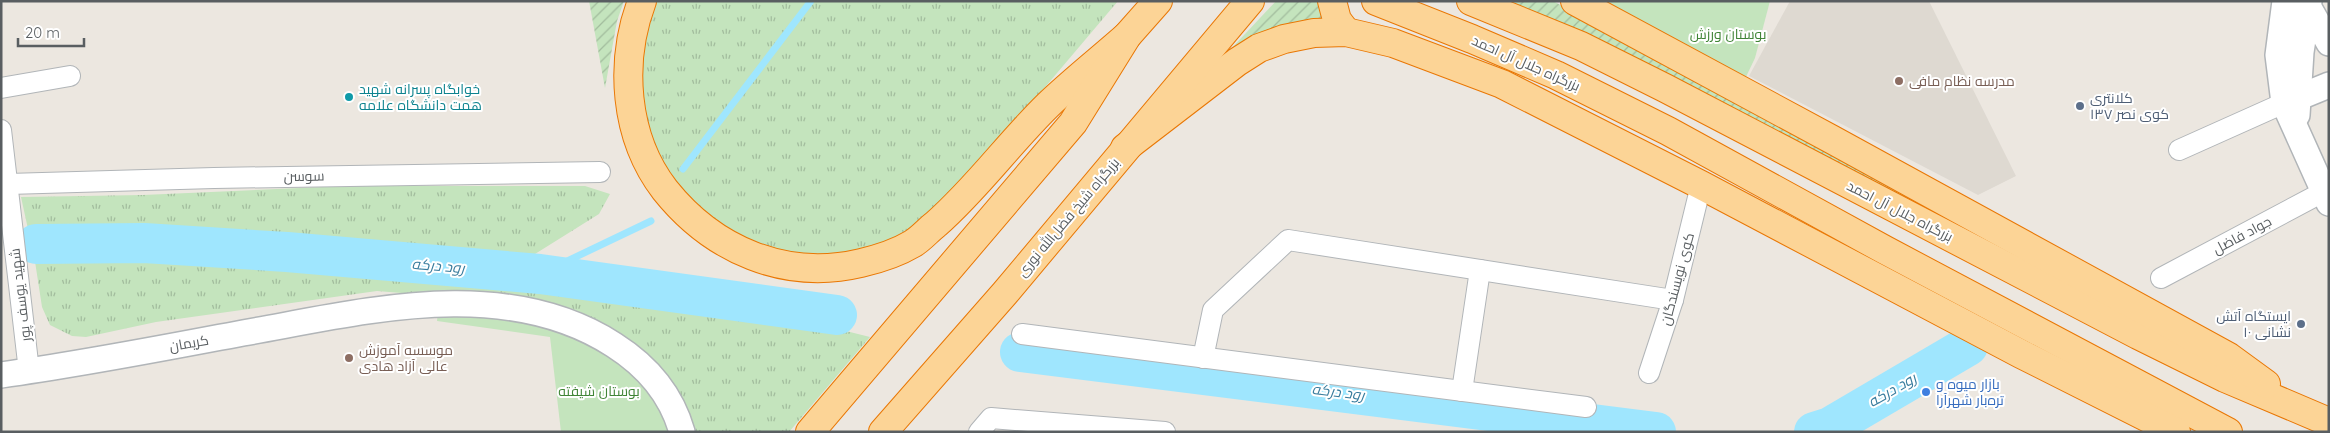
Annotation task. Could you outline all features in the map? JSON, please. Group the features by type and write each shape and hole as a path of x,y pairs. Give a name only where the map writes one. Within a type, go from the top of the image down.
{"highway":[{"path":"642,1 633,25 627,64 629,101 638,138 646,160 660,183 691,219 726,244 766,262 803,268 842,267 876,259 912,244 949,212 1048,105 1127,36 1158,1"},
{"name":"بزرگراه شیخ فضل‌الله نوری","path":"883,432 1005,293 1250,1"},
{"path":"1332,1 1337,20 1346,32"},
{"name":"بزرگراه جلال آل احمد","path":"1376,1 1472,38 1556,75 1668,131 1885,250 2228,432"},
{"path":"1575,1 1831,138 2229,357 2318,418"},
{"name":"بزرگراه جلال آل احمد","path":"1481,5 1581,46 2138,335 2225,378 2318,418"},
{"path":"1125,148 1231,67 1259,48 1284,39 1314,33 1346,32 1393,43 1502,84 1701,185 2021,354 2176,432"},
{"path":"810,432 1073,123 1127,36"}],"street":[{"path":"2301,3 2329,44"},
{"path":"2301,3 2290,100 2303,149 2327,195"},
{"path":"1,88 70,76"},
{"path":"2179,150 2290,100 2329,85"},
{"name":"شهید یوسف پور","path":"1,130 29,371"},
{"name":"سوسن","path":"8,184 214,178 600,172"},
{"name":"کوی نویسندگان","path":"1648,373 1673,300 1701,185"},
{"name":"جواد فاضل","path":"2161,278 2327,195"},
{"path":"1203,358 1212,310 1288,240 1673,300"},
{"path":"1462,391 1480,270"},
{"name":"کریمان","path":"1,375 376,310 464,304 508,306 547,314 575,324 602,337 647,369 673,406 682,432"},
{"path":"1022,334 1586,407"},
{"path":"979,432 991,418 1165,432"}],"shaded area":[{"path":"1790,1 1929,1 2016,176 1978,195 1749,76"}],"green space":[{"path":"589,1 624,1 617,21 605,88"},
{"path":"651,1 1118,1 981,163 914,229 886,244 828,257 791,255 753,244 716,224 690,203 649,143 637,86"},
{"path":"1276,1 1321,1 1323,21 1213,68"},
{"path":"1509,1 1553,1 2235,373 1663,72 1606,44"},
{"name":"بوستان ورزش","path":"1592,1 1770,1 1755,58 1745,79"},
{"path":"345,186 585,186 610,194 599,214 527,259 407,252 333,242 140,229 28,229 21,197 143,195"},
{"path":"110,252 283,263 506,283 830,327 870,337 789,432 687,432 666,385 475,299 377,291 156,322 86,337 72,336 50,325 42,307 34,255"},
{"name":"بوستان شیفته","path":"438,312 535,317 642,374 674,432 561,432 550,337 437,321"}],"waterway":[{"path":"683,169 811,1"},
{"path":"540,274 651,221"},
{"name":"رود درکه","path":"36,244 144,243 287,252 540,274 837,315"},
{"name":"رود درکه","path":"1814,432 1830,427 1968,346"},
{"name":"رود درکه","path":"1020,352 1656,432"}],"place":[{"name":"مدرسه نظام مافی","path":"1899,81"},
{"name":"خوابگاه پسرانه شهید همت دانشگاه علامه","path":"349,97"},
{"name":"کلانتری ۱۳۷ کوی نصر","path":"2080,106"},
{"name":"ایستگاه آتش نشانی ۱۰","path":"2301,324"},
{"name":"موسسه آموزش عالی آزاد هادی","path":"349,358"},
{"name":"بازار میوه و تره‌بار شهرآرا","path":"1926,392"}]}
